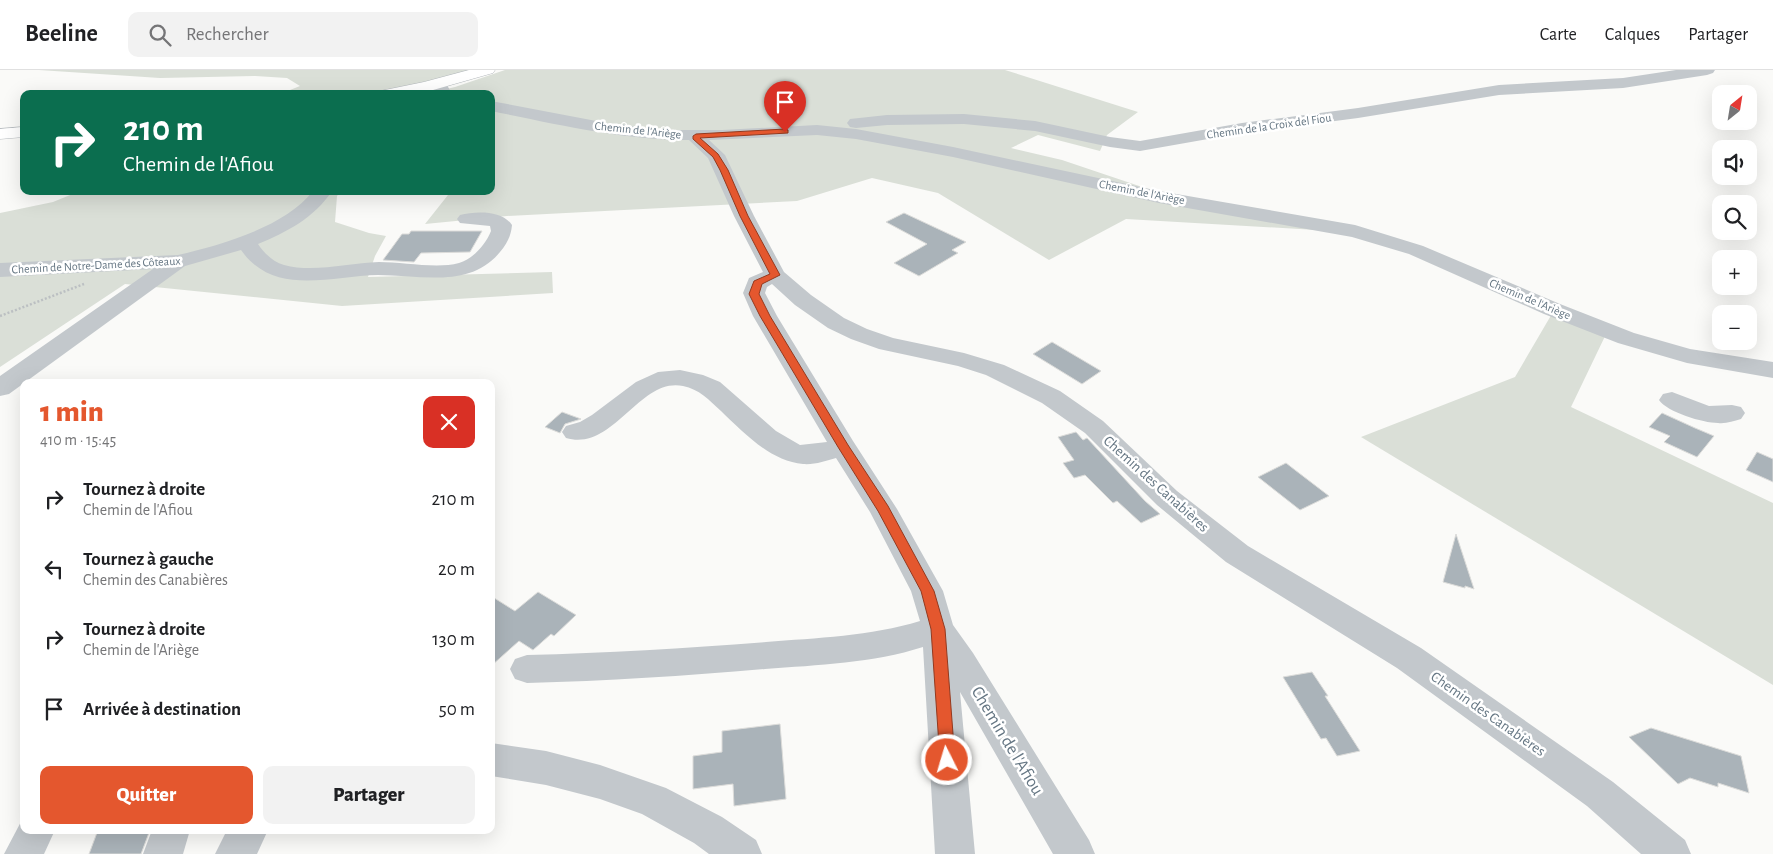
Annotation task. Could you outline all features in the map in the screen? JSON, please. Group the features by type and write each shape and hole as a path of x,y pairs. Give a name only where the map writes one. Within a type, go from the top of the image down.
{"main road":[{"path":"432,90 487,70"},
{"path":"433,90 500,70"},
{"path":"0,134 20,132"}],"street":[{"name":"Chemin de la Croix del Fiou","path":"832,131 843,124 861,122 964,119 1035,126 1110,142 1140,146 1242,128 1358,113 1499,90 1623,83 1708,70"},
{"name":"Chemin de l'Ariège","path":"495,107 612,129 696,136 832,131 890,139 1159,197 1356,231 1416,250 1552,309 1626,338 1687,356 1773,370"},
{"name":"Chemin des Canabières","path":"696,136 716,155 744,216 776,275 809,305 836,323 859,334 887,344 964,360 995,370 1051,397 1071,409 1094,427 1167,498 1237,554 1401,653 1488,712 1600,794 1671,854"},
{"name":"Chemin de Notre-Dame des Côteaux","path":"0,270 178,261 221,252 246,242 291,219 309,207 320,195"},
{"path":"246,242 263,263 275,270 290,273 377,269 458,269 481,260 491,249 502,231 502,224 495,220 467,220"},
{"path":"0,388 178,261"},
{"name":"Chemin de l'Afiou","path":"776,275 758,283 754,294 765,316 843,447 884,509 927,591 938,629 955,854"},
{"path":"575,432 596,426 649,384 675,376 693,380 711,388 772,441 788,451 800,455 815,455 843,447"},
{"path":"1672,400 1708,415 1721,417 1732,412"},
{"name":"Chemin de l'Afiou","path":"938,629 961,663 1074,854"},
{"path":"527,669 630,666 824,651 903,640 938,629"},
{"path":"495,760 555,770 600,782 653,800 708,830 742,854"},
{"path":"24,854 34,834"},
{"path":"163,854 170,834"},
{"path":"235,854 247,834"},
{"path":"244,854 248,834"}],"path":[{"path":"0,316 92,281"}],"shaded area":[{"path":"39,70 478,70 392,90 290,90 300,86 287,78 255,76 160,78"},
{"path":"505,70 1005,70 1138,112 1107,135 1100,151 1038,135 1011,148 1062,160 1154,191 1368,233 1126,219 1049,260 938,193 872,178 797,201 507,216 425,224 448,195 495,195 495,90 443,90"},
{"path":"70,195 338,195 335,222 369,233 386,236 375,256 368,277 552,272 553,293 342,306 125,284 0,367 0,213 53,202"},
{"path":"1553,312 1608,330 1571,407 1773,503 1773,685 1361,437 1515,377"}],"building":[{"path":"904,213 966,242 952,250 958,253 919,276 894,263 927,244 886,222"},
{"path":"411,231 482,231 470,252 421,253 414,262 383,260 402,234 409,234"},
{"path":"1052,342 1101,371 1082,384 1033,354"},
{"path":"562,412 581,419 565,424 560,433 545,427"},
{"path":"1662,413 1714,436 1697,457 1664,442 1670,436 1649,427"},
{"path":"1076,432 1083,440 1087,438 1145,501 1160,514 1141,523 1117,501 1113,503 1085,475 1074,478 1063,463 1074,460 1058,437"},
{"path":"1757,452 1773,459 1773,482 1746,470"},
{"path":"1286,463 1329,496 1300,510 1258,477"},
{"path":"1456,534 1474,589 1443,582"},
{"path":"538,592 576,615 554,636 551,634 533,650 519,641 495,662 495,598 515,611"},
{"path":"1312,672 1360,751 1337,756 1326,738 1321,739 1283,677"},
{"path":"780,724 786,799 734,806 733,784 693,789 693,756 722,752 722,731"},
{"path":"1651,728 1741,756 1749,793 1718,783 1718,787 1690,778 1678,784 1629,737"},
{"path":"96,834 148,834 141,854 89,854"}],"route":[{"path":"785,132 696,136 716,155 766,260 776,275 758,283 754,294 765,316 843,447 884,509 927,591 938,629 939,667 947,760"}]}
